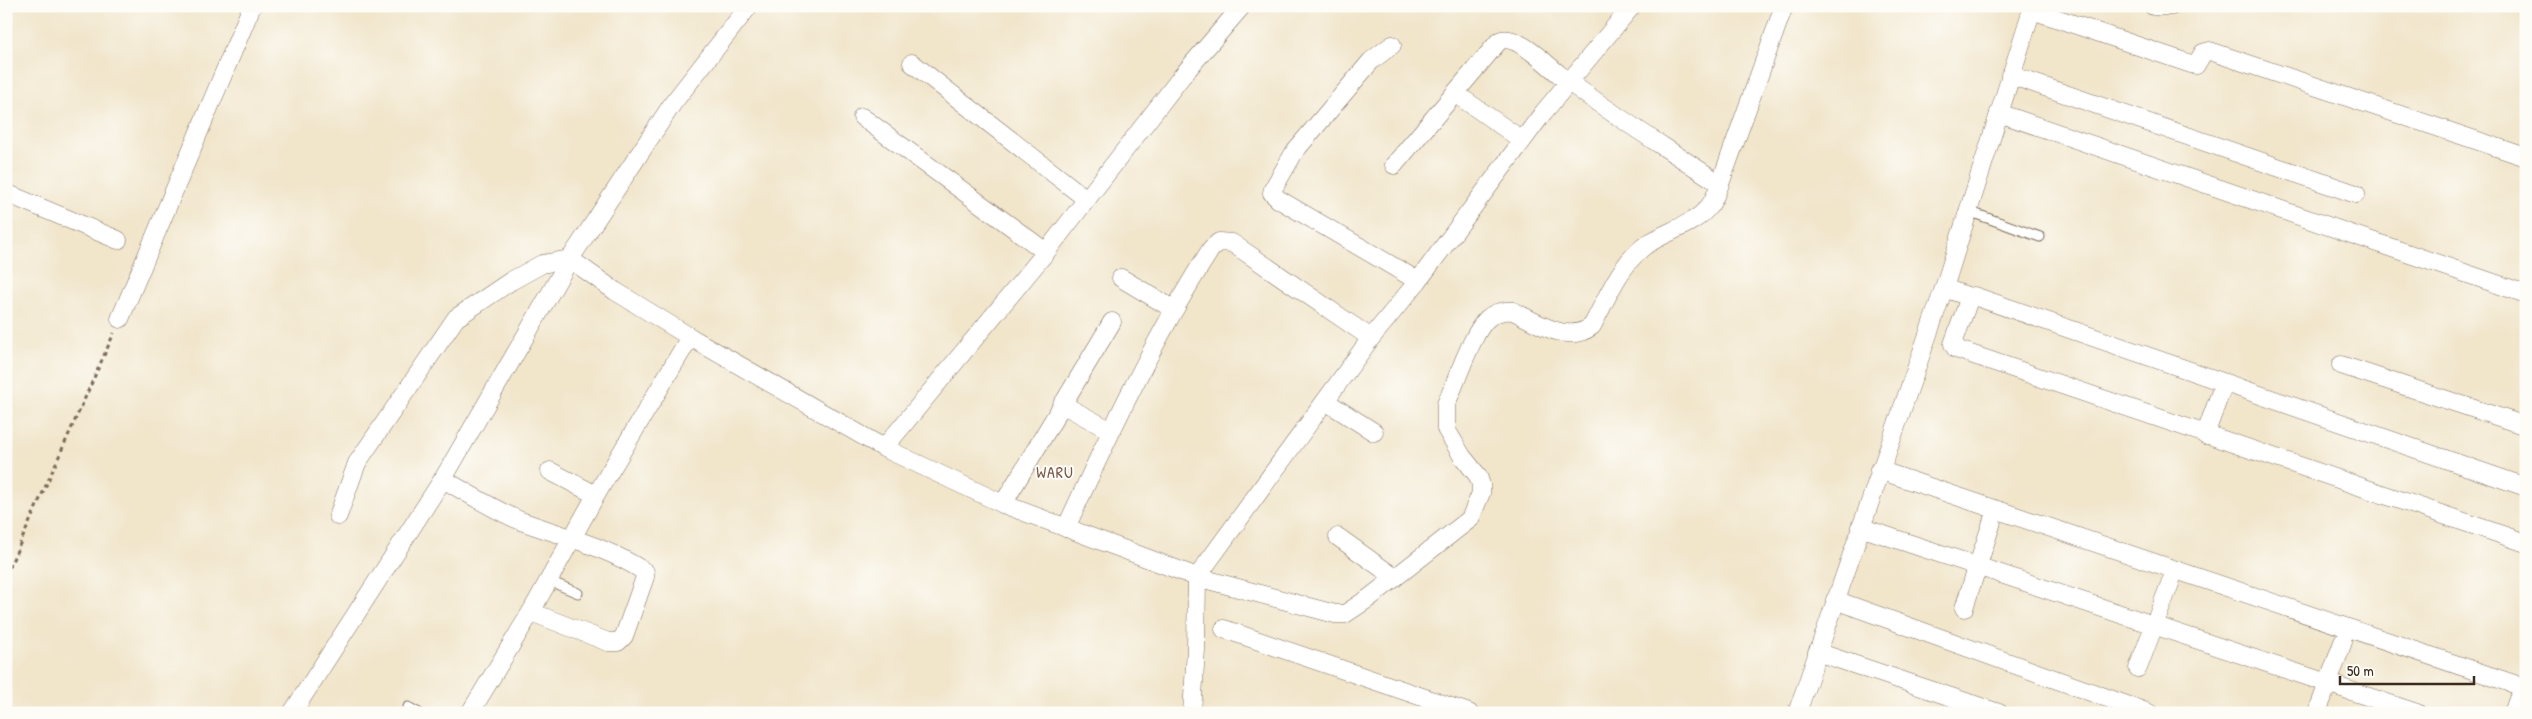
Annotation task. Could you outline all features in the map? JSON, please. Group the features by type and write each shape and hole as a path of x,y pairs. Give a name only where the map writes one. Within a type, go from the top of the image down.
{"street":[{"path":"120,319 252,6"},
{"path":"292,713 443,479 570,259 673,103 749,6"},
{"path":"895,454 1085,198 1182,76 1242,6"},
{"path":"1192,713 1196,649 1196,577 1371,338 1418,282 1522,140 1632,6"},
{"path":"2152,6 2172,6"},
{"path":"338,516 357,463 456,318 542,264 570,259 615,291 690,337 895,454 1003,504 1196,577 1340,615 1345,614 1369,598 1470,519 1481,493 1478,476 1452,441 1446,429 1444,417 1446,404 1481,327 1487,320 1505,310 1513,311 1568,334 1586,331 1592,326 1632,258 1658,237 1691,221 1711,204 1720,184 1781,7"},
{"path":"1796,713 1879,470 1944,288 2032,8 2191,64 2196,65 2203,53 2210,51 2526,157"},
{"path":"1394,165 1503,39 1521,44 1568,82 1720,184"},
{"path":"1392,45 1371,61 1295,150 1272,193 1278,199 1418,282"},
{"path":"912,63 1085,198"},
{"path":"2010,75 2356,194"},
{"path":"1456,94 1522,140"},
{"path":"1999,113 2526,294"},
{"path":"862,117 1046,252"},
{"path":"6,193 118,240"},
{"path":"1066,528 1111,431 1173,309 1211,249 1218,242 1228,242 1371,338"},
{"path":"1121,278 1173,309"},
{"path":"1944,288 1974,296 2526,486"},
{"path":"1970,296 1953,344 1956,349 2526,543"},
{"path":"1003,504 1112,322"},
{"path":"470,713 531,612 596,494 690,337"},
{"path":"2341,365 2526,426"},
{"path":"2205,435 2224,383"},
{"path":"1325,401 1374,432"},
{"path":"1062,404 1111,431"},
{"path":"1879,470 2519,700"},
{"path":"550,471 596,494"},
{"path":"443,479 498,511 521,521 572,537 645,572 646,577 624,636 618,642 608,642 531,612"},
{"path":"1964,608 1992,522"},
{"path":"1860,527 2417,713"},
{"path":"1338,537 1394,577"},
{"path":"2138,668 2171,581"},
{"path":"1835,600 2148,713"},
{"path":"1224,630 1469,713"},
{"path":"2316,713 2343,642"},
{"path":"1817,652 1999,713"}],"lane":[{"path":"1968,212 2040,237"},
{"path":"547,580 578,593"},
{"path":"408,707 419,713"}],"path":[{"path":"6,575 120,319"}],"district":[{"name":"WARU","path":"1055,472"}]}
